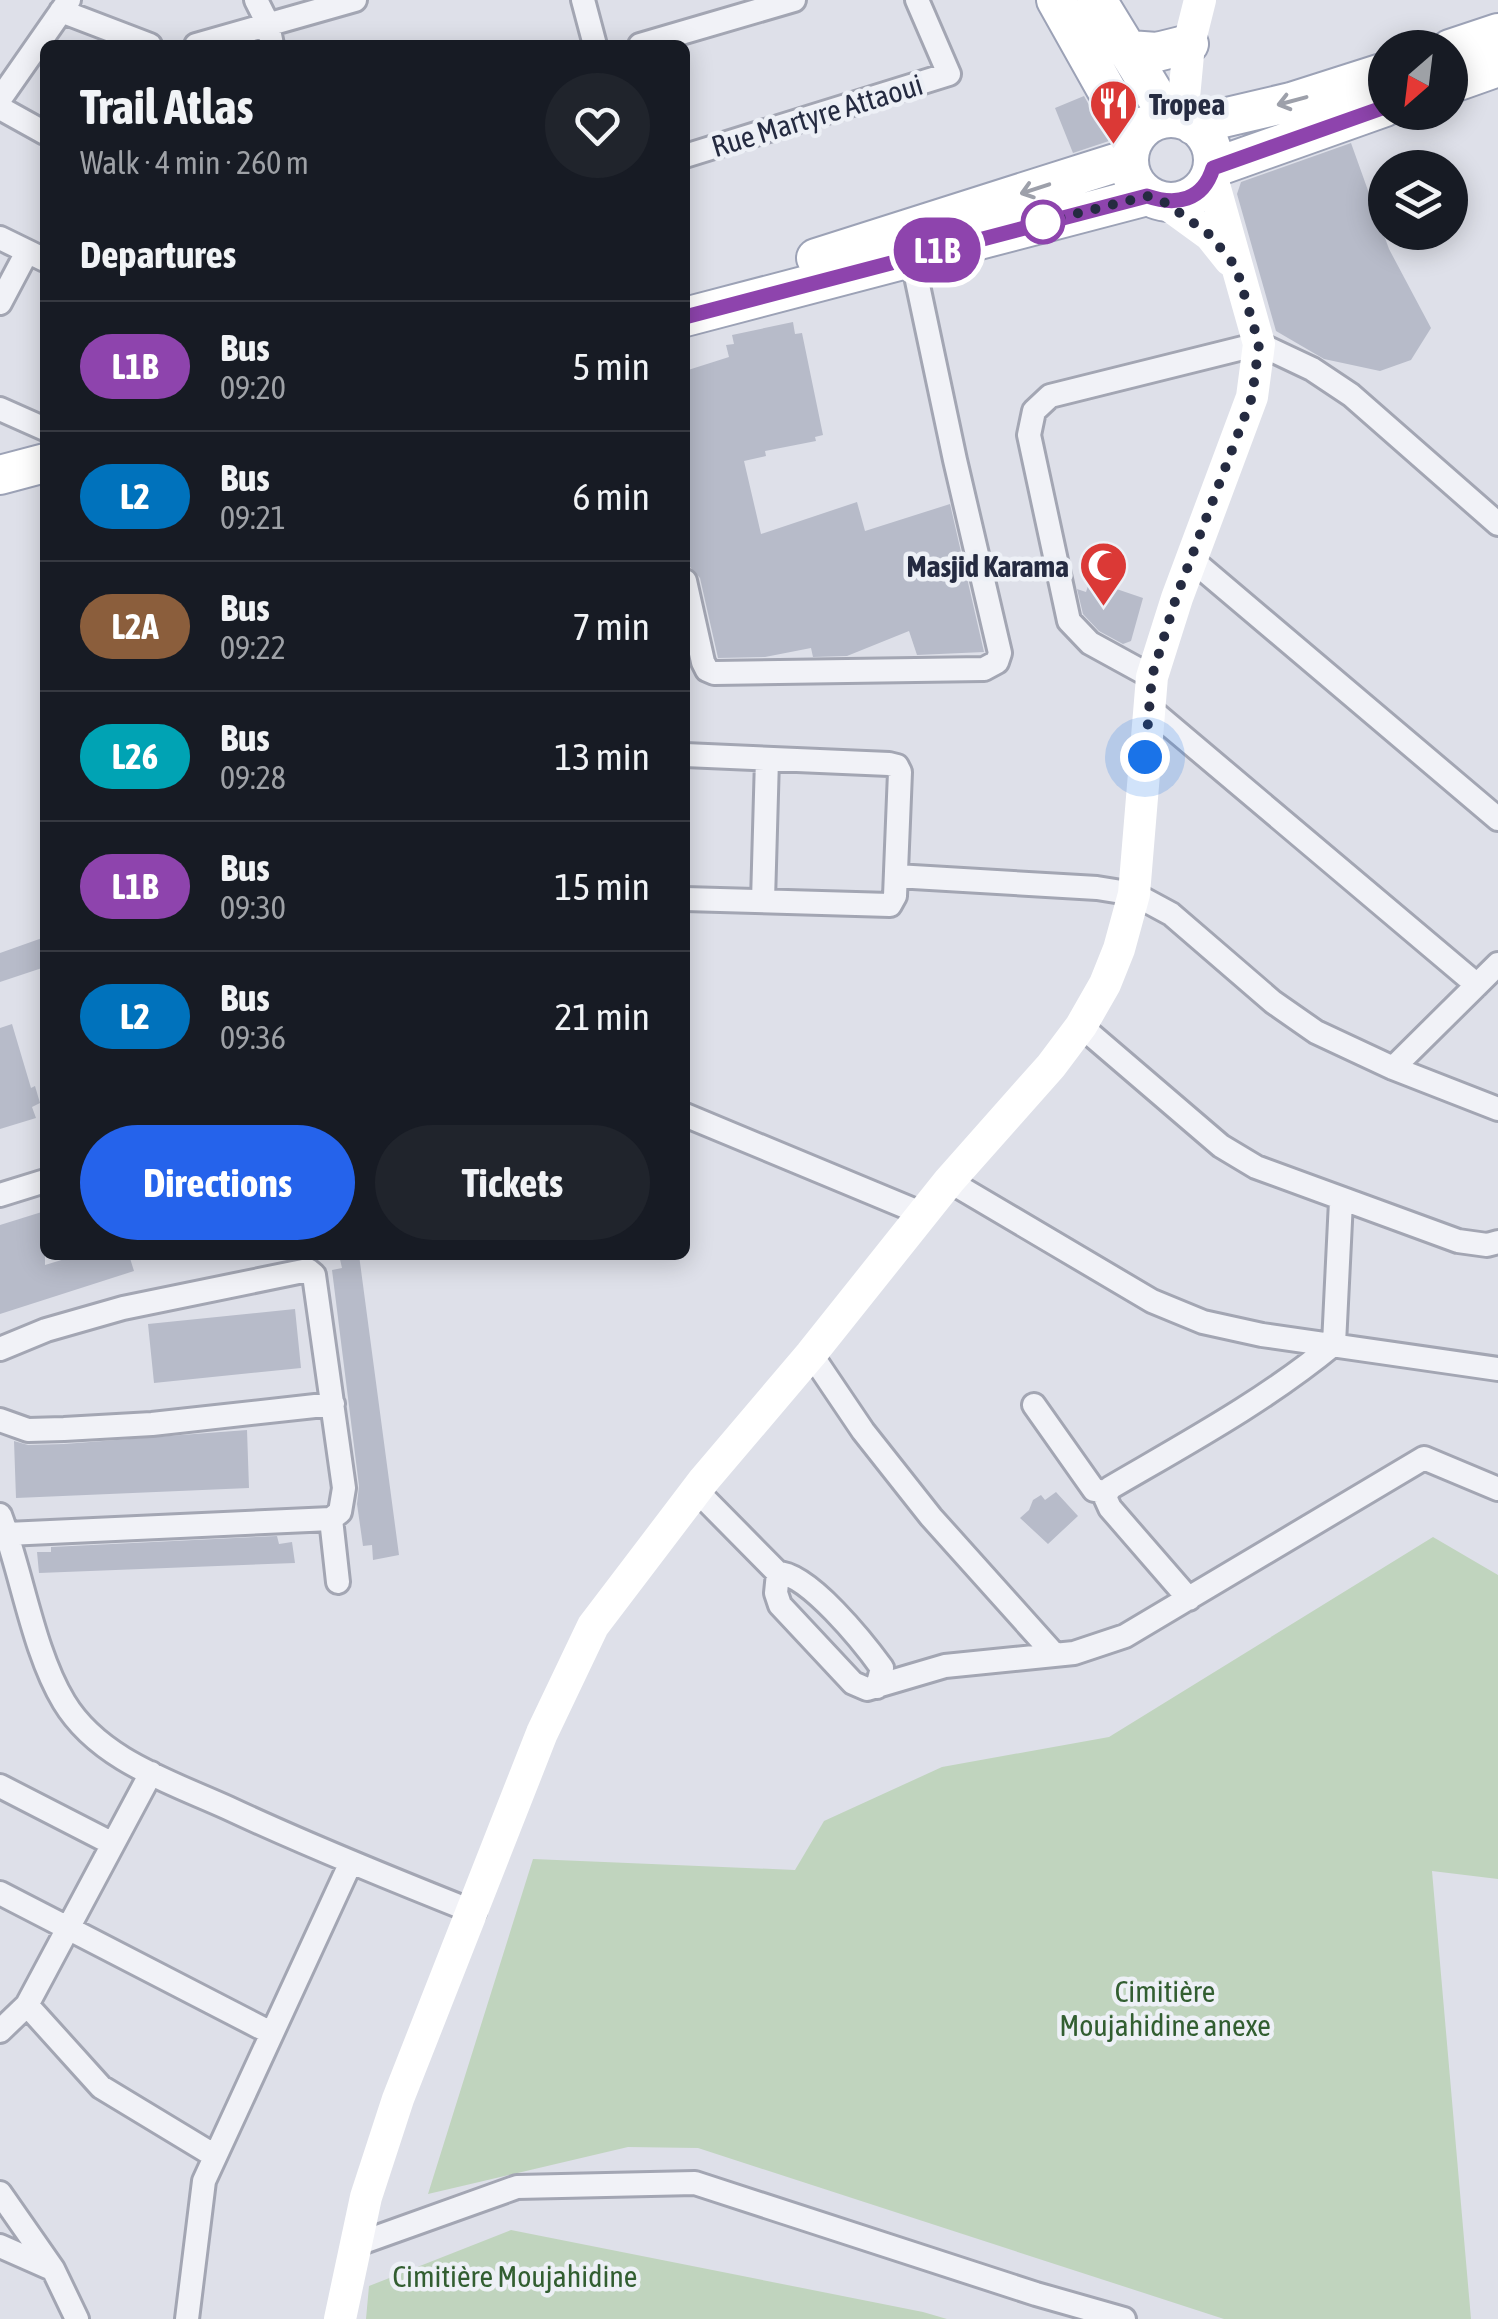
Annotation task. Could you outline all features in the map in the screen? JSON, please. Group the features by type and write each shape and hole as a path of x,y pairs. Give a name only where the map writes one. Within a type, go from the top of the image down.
{"main road":[{"path":"1056,0 1131,149 1133,180 1156,199"},
{"path":"690,315 1156,199 1184,201 1199,192 1212,171 1212,151 1206,136 1181,121 1128,50 1098,0"},
{"path":"1468,43 1498,33"},
{"path":"1128,50 1157,52 1190,44"},
{"path":"1468,78 1498,67"},
{"path":"690,291 820,258 1131,149 1148,124 1291,102 1368,77"},
{"path":"1212,171 1368,113"},
{"path":"0,475 40,464"},
{"path":"0,499 40,490"}],"street":[{"path":"256,0 270,34"},
{"path":"583,0 594,40"},
{"path":"657,40 794,0"},
{"name":"Rue Martyre Attaoui","path":"690,154 949,74 916,0"},
{"path":"1181,121 1190,44 1200,0"},
{"path":"230,40 270,34 351,1"},
{"path":"41,40 65,6 139,40"},
{"path":"0,99 40,42"},
{"path":"0,108 40,130"},
{"path":"340,2319 355,2245 392,2114 542,1733 579,1652 613,1596 696,1490 1082,1026 1119,950 1134,894 1151,693 1191,560 1252,397 1259,344 1212,171"},
{"path":"1156,199 1210,235 1236,267"},
{"path":"0,238 36,256 0,303"},
{"path":"690,604 703,662 706,670 714,672 957,670 990,668 998,662 1000,653 912,257"},
{"path":"1477,985 1090,643 1070,621 1032,452 1030,416 1050,396 1259,344 1312,369 1351,395 1498,524"},
{"path":"0,409 40,427"},
{"path":"1191,560 1498,819"},
{"path":"690,756 897,766 900,772 894,900 887,906 690,899"},
{"path":"763,901 767,759"},
{"path":"896,876 1097,888 1134,894 1171,914 1295,1018 1339,1045 1498,1108"},
{"path":"1392,1068 1498,964"},
{"path":"1082,1026 1221,1146 1256,1167 1458,1241 1487,1245 1498,1242"},
{"path":"690,1117 923,1214"},
{"path":"950,1182 1152,1301 1203,1322 1262,1336 1498,1369"},
{"path":"0,1195 40,1183"},
{"path":"1034,1404 1094,1490 1107,1492 1298,1374 1334,1344 1341,1201"},
{"path":"0,1349 46,1330 123,1308 308,1270 314,1274 344,1488 340,1512 331,1519 4,1525 44,1654 66,1706 96,1738 151,1774 474,1912"},
{"path":"811,1354 863,1431 931,1517 1054,1654"},
{"path":"0,1420 28,1430 64,1429 152,1424 333,1404"},
{"path":"778,1574 776,1593 780,1604 853,1683 867,1689 945,1666 1092,1650 1189,1599 1424,1458 1498,1489"},
{"path":"696,1490 778,1574"},
{"path":"1107,1492 1110,1508 1189,1599"},
{"path":"331,1519 338,1582"},
{"path":"778,1574 787,1573 800,1580 860,1640 882,1668 878,1687"},
{"path":"0,2032 28,2005 151,1774"},
{"path":"0,1786 114,1844"},
{"path":"187,2319 202,2189 270,2032 351,1862"},
{"path":"0,1893 270,2032"},
{"path":"28,2005 101,2087 215,2156"},
{"path":"355,2245 517,2188 695,2183 1124,2319"},
{"path":"0,2192 53,2269 77,2319"},
{"path":"0,2246 53,2269"}],"green space":[{"name":"Cimitière Moujahidine anexe","path":"1433,1537 1498,1575 1498,1879 1432,1871 1471,2319 1224,2319 698,2148 628,2147 428,2194 533,1859 795,1870 824,1821 942,1767 1109,1737"},
{"name":"Cimitière Moujahidine","path":"511,2230 947,2319 366,2319 369,2286"}],"building":[{"path":"1084,96 1109,141 1073,153 1055,108"},
{"path":"1351,143 1368,190 1368,250 1390,250 1431,328 1411,360 1380,371 1324,359 1276,331 1237,194 1241,182"},
{"path":"793,322 795,334 802,333 823,435 815,437 816,441 765,451 766,456 744,461 761,534 857,502 865,531 950,504 984,652 917,655 909,631 847,656 813,657 811,648 765,657 718,658 700,578 690,567 690,369 729,357 726,345 734,344 732,335"},
{"name":"Masjid Karama","path":"1090,580 1143,598 1131,641 1123,644 1099,631 1083,614 1077,589 1086,592"},
{"path":"40,939 40,969 0,982 0,953"},
{"path":"12,1024 31,1088 35,1086 40,1103 32,1107 36,1118 0,1129 0,1028"},
{"path":"40,1213 40,1260 45,1260 45,1265 62,1260 131,1260 134,1271 0,1314 0,1225"},
{"path":"340,1260 360,1260 399,1555 373,1560 372,1545 363,1546 357,1504 359,1486 332,1270 342,1268"},
{"path":"295,1309 301,1368 154,1383 148,1324"},
{"path":"247,1430 249,1488 16,1498 14,1441 28,1445 64,1444"},
{"path":"1056,1492 1078,1516 1048,1544 1020,1518 1033,1500 1041,1495 1045,1500"},
{"path":"277,1536 279,1544 292,1542 295,1563 39,1573 37,1552 51,1552 51,1547"}],"bus line":[{"name":"L1B","path":"690,316 1147,196 1166,203 1184,201 1199,192 1213,168 1368,113"}],"place":[{"name":"Tropea","path":"1114,146"},
{"name":"Masjid Karama","path":"1104,608"}],"route":[{"path":"1043,222 1147,196 1166,203 1198,224 1236,267 1259,344 1252,397 1176,598 1152,676 1145,757"}]}
